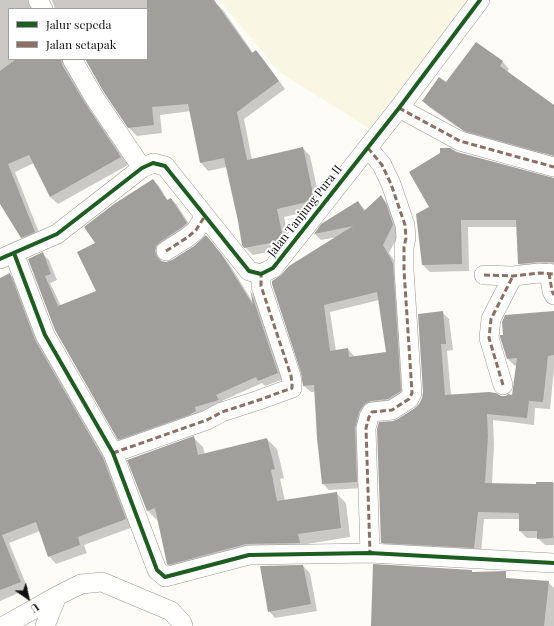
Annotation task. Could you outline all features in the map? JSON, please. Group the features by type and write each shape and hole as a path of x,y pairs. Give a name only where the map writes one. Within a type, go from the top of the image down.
{"street":[{"name":"Jalan Tanjung Pura II","path":"261,274 273,268 368,148 480,0"},
{"path":"73,60 94,97 142,168"},
{"path":"398,108 460,141 554,167"},
{"path":"368,148 382,165 391,184 405,225 406,238 404,247 404,270 412,392 408,398 392,410 372,412 366,428 370,554"},
{"path":"113,453 207,420 222,412 292,388 291,376 261,286 261,274 249,271 165,166 153,163 142,168 57,234 7,256 45,335 113,453 157,570 165,577 249,555 370,554 554,563"},
{"path":"166,251 196,230 205,216"},
{"path":"484,275 513,276 539,273 552,274 552,290 554,295"},
{"path":"503,385 489,338 490,325 491,319 513,276"},
{"path":"4,626 56,596 81,584 102,582 171,611 183,626"},
{"path":"45,626 56,596"}],"shaded area":[{"path":"219,0 478,0 378,134 279,72"}],"building":[{"path":"147,0 214,0 252,53 256,50 279,81 237,112 247,160 303,147 314,198 311,201 277,209 283,238 281,241 244,248 242,245 224,158 200,163 188,104 152,107 154,125 128,128 103,91 86,60 148,60"},
{"path":"476,42 503,61 500,66 554,105 554,156 464,131 422,101 439,77 446,82"},
{"path":"15,60 61,60 62,65 85,103 121,157 50,197 29,155 8,164 35,232 21,238 0,204 0,71"},
{"path":"440,148 450,148 457,152 554,178 554,262 518,264 516,220 461,220 462,264 422,265 416,214 429,207 409,172 440,153"},
{"path":"153,179 167,200 171,198 187,223 156,246 155,251 157,257 161,261 166,262 172,260 194,246 206,235 222,255 253,305 250,289 278,373 258,381 256,377 216,395 219,400 195,407 196,411 189,415 118,440 55,330 28,259 43,252 51,274 45,276 58,306 96,291 77,252 95,243 84,227 114,204"},
{"path":"381,195 387,206 393,225 383,245 393,264 401,391 388,399 366,403 359,412 355,428 357,482 322,484 317,438 314,385 303,386 301,373 272,281 281,275 289,266 353,226 314,234 321,224 358,201 364,211","holes":["377,292 386,352 349,357 348,348 330,351 324,305"]},
{"path":"10,273 35,340 103,458 126,519 78,537 80,545 48,557 36,522 2,535 21,582 0,590 0,278"},
{"path":"443,311 446,344 441,344 445,395 489,392 506,396 508,394 512,395 517,358 507,359 500,337 500,335 503,335 502,322 505,315 554,311 554,355 548,356 543,402 529,401 527,418 487,414 488,436 485,483 536,484 536,482 553,482 553,538 537,539 537,531 519,531 519,513 478,512 474,548 381,543 377,429 379,422 398,419 419,404 423,392 418,314"},
{"path":"194,436 198,455 267,438 275,469 271,470 277,501 337,492 341,528 298,534 300,543 246,544 168,565 155,508 147,511 127,460"},
{"path":"373,564 472,570 472,572 506,571 506,578 549,581 544,626 371,626"},
{"path":"303,565 311,604 268,612 260,566"}],"marked path":[{"path":"399,108 460,141 554,167"},
{"path":"368,148 382,165 391,184 405,225 406,238 404,247 404,270 412,393 409,399 392,410 372,412 366,428 370,553"},
{"path":"166,251 196,230 205,216"},
{"path":"484,275 513,276 539,273 554,274"},
{"path":"549,273 554,295"},
{"path":"113,453 207,420 222,412 292,388 291,376 261,286 261,274"},
{"path":"503,385 489,338 491,319 513,276"}],"cycle path":[{"path":"0,259 57,234 142,168 153,163 165,166 249,271 261,274 273,268 399,108 480,0"},
{"path":"14,253 45,335 113,453 157,570 165,577 249,555 370,553 554,563"}]}
